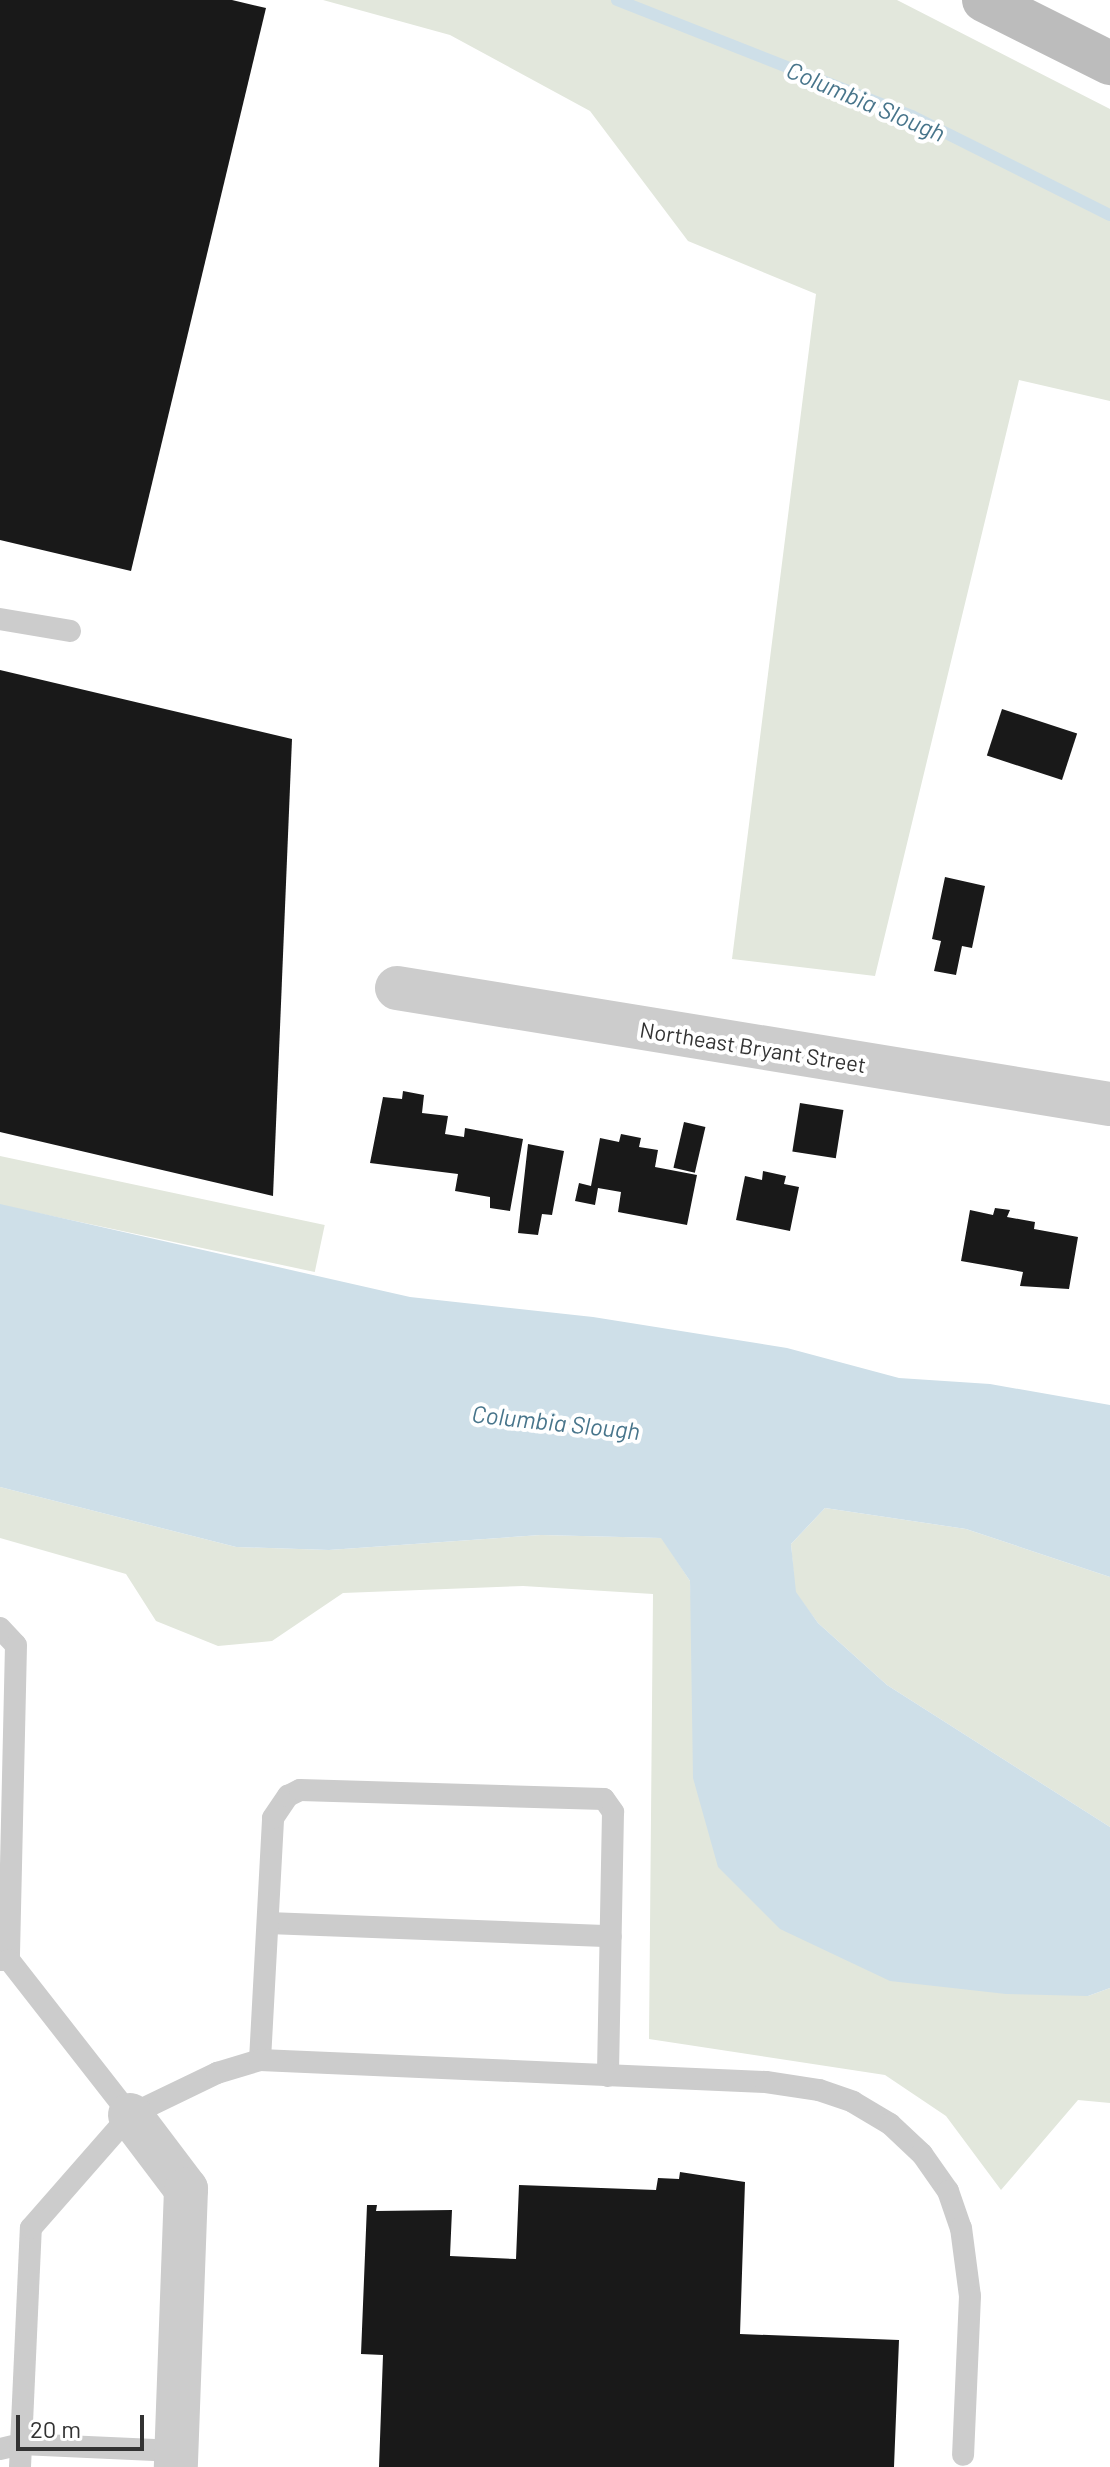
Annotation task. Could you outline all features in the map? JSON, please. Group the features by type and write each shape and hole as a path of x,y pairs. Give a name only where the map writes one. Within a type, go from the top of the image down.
{"street":[{"path":"984,0 1110,63"},
{"name":"Northeast Bryant Street","path":"397,988 1110,1104"},
{"path":"130,2115 186,2189 176,2459"}],"lane":[{"path":"0,619 70,631"},
{"path":"0,1628 16,1645 5,1960 130,2115"},
{"path":"260,2060 273,1818 288,1796 300,1790 604,1799 613,1812 608,2076"},
{"path":"268,1923 611,1936"},
{"path":"20,2467 11,2447 31,2228 130,2115 217,2073 260,2060 766,2082 819,2090 890,2124 922,2154 948,2191 968,2257 963,2455"},
{"path":"11,2447 176,2459"}],"shaded area":[{"path":"323,0 897,0 1110,109 1110,401 1019,380 875,976 732,959 816,294 688,241 590,111 450,35"},
{"path":"0,1156 325,1225 315,1272 0,1205"},
{"path":"0,1487 236,1547 329,1550 541,1535 662,1538 690,1581 695,1659 1088,1996 1110,1988 1110,2103 1078,2100 1001,2190 946,2116 885,2075 649,2039 653,1594 523,1586 343,1593 272,1641 218,1646 156,1621 126,1574 0,1538"},
{"path":"825,1508 966,1529 1110,1577 1110,1827 887,1685 818,1623 795,1592 791,1544"}],"water":[{"path":"0,1204 410,1297 593,1317 787,1348 899,1378 990,1384 1110,1405 1110,1577 966,1529 825,1508 791,1544 796,1592 818,1623 887,1685 1110,1827 1110,1988 1088,1996 1006,1994 890,1981 780,1929 718,1867 693,1778 690,1581 661,1538 541,1535 329,1550 236,1547 0,1487"}],"building":[{"path":"0,0 232,0 266,8 131,571 0,540"},
{"path":"0,670 292,739 273,1196 0,1132"},
{"path":"1002,709 1077,733 1062,780 987,756"},
{"path":"945,877 985,886 972,948 962,946 956,975 934,971 941,941 932,939"},
{"path":"403,1091 424,1095 422,1113 448,1116 445,1134 464,1137 465,1128 523,1139 510,1211 490,1208 490,1197 455,1191 458,1174 370,1163 383,1097 402,1099"},
{"path":"800,1103 843,1110 836,1158 792,1151"},
{"path":"684,1122 705,1127 695,1173 673,1168"},
{"path":"621,1134 641,1138 639,1147 658,1150 655,1167 697,1175 687,1225 618,1212 621,1192 598,1188 595,1205 575,1201 579,1183 591,1186 600,1138 619,1142"},
{"path":"528,1144 564,1151 552,1215 542,1214 538,1235 518,1233"},
{"path":"763,1171 786,1176 784,1184 799,1187 790,1231 736,1220 745,1176 762,1180"},
{"path":"995,1208 1010,1210 1007,1217 1035,1222 1034,1229 1078,1237 1069,1289 1020,1286 1023,1272 961,1261 970,1210 993,1215"},
{"path":"680,2172 745,2182 740,2334 899,2340 894,2467 379,2467 383,2355 361,2354 367,2205 377,2205 376,2211 452,2210 450,2256 516,2259 519,2185 656,2190 658,2178 679,2179"}],"waterway":[{"name":"Columbia Slough","path":"617,0 912,116 1110,215"}]}
